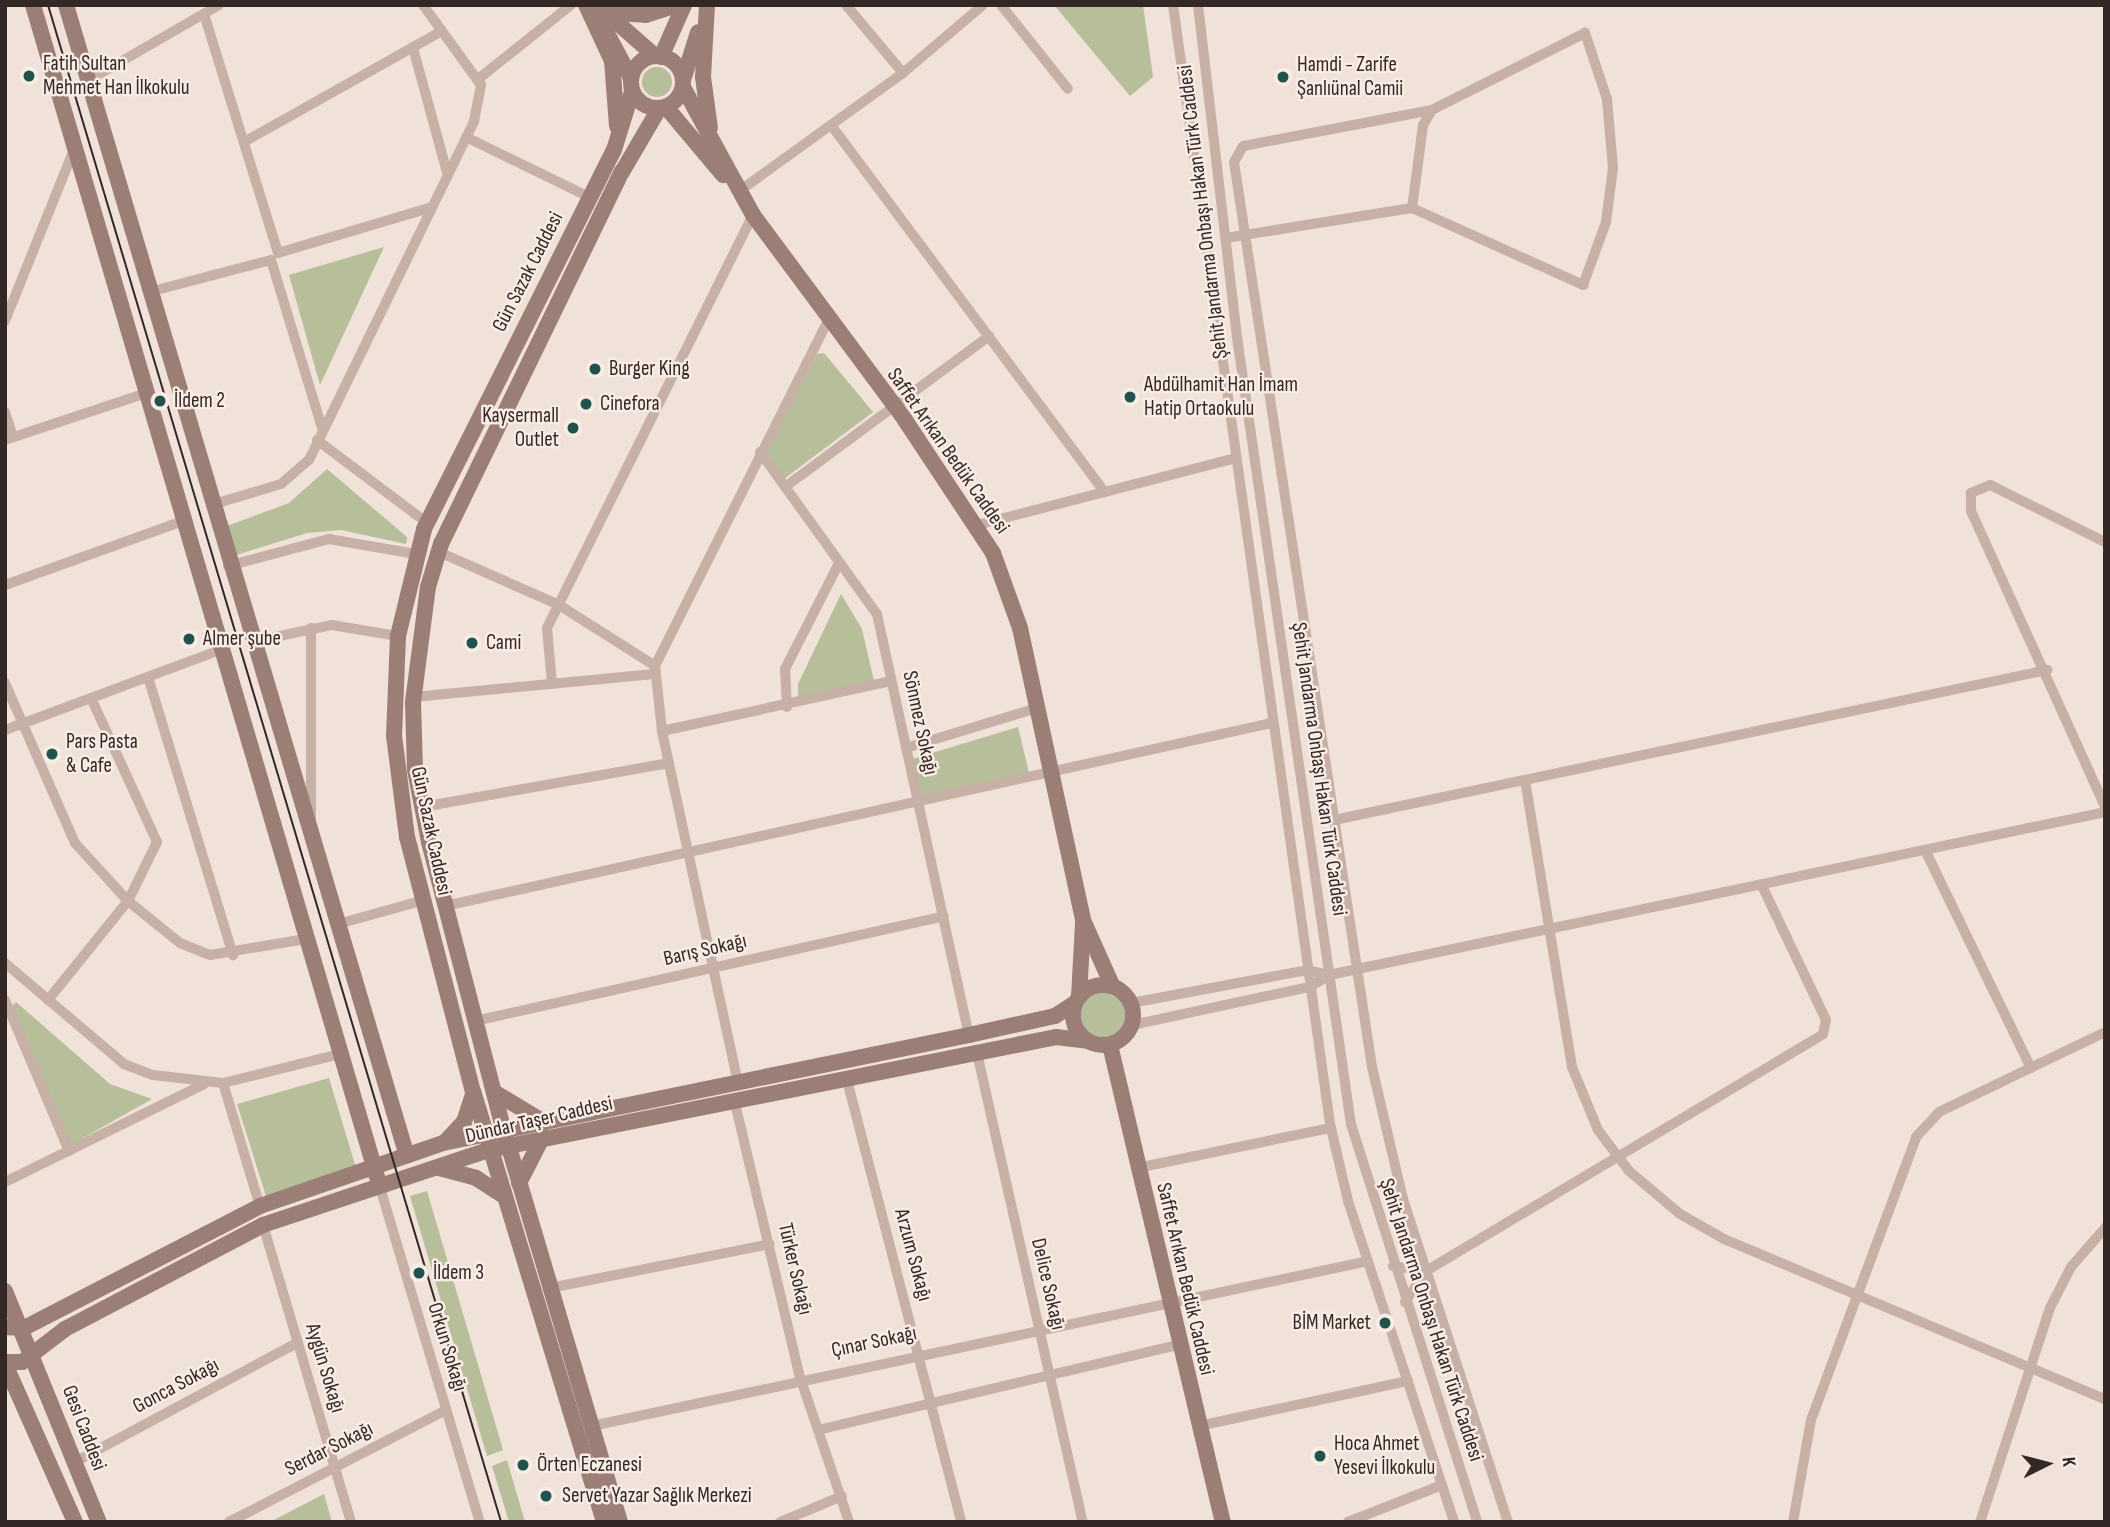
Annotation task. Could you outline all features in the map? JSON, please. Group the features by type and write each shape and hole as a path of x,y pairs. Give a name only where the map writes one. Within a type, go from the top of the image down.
{"street":[{"path":"33,5 220,650 379,1184"},
{"path":"66,5 228,566 407,1156"},
{"path":"89,80 219,5"},
{"path":"211,505 289,480 309,460 322,428 466,137 477,109 477,79 423,5"},
{"path":"477,79 571,5"},
{"path":"587,5 640,103 663,108 738,192 903,73 983,5"},
{"path":"587,5 615,72 614,150"},
{"path":"604,9 637,16 676,5"},
{"path":"632,85 642,61 658,56 684,5"},
{"path":"663,108 683,83 707,5"},
{"path":"707,5 704,92 724,166"},
{"path":"846,5 903,73"},
{"path":"1001,5 1068,89"},
{"name":"Şehit Jandarma Onbaşı Hakan Türk Caddesi","path":"1173,5 1270,723 1331,1128 1368,1261 1454,1522"},
{"name":"Şehit Jandarma Onbaşı Hakan Türk Caddesi","path":"1198,5 1226,238 1351,1124 1393,1266 1477,1522"},
{"path":"604,9 658,56 678,67 683,83 724,166"},
{"path":"204,14 244,142 322,428"},
{"path":"244,142 442,31"},
{"path":"1226,238 1249,235 1412,208 1583,285 1606,222 1610,122 1585,33 1432,110 1239,148 1234,162 1249,235 1356,969 1382,1115 1426,1271 1508,1522"},
{"path":"413,48 447,172"},
{"name":"Gün Sazak Caddesi","path":"604,1522 484,1133 424,900 395,765 398,636 416,554 427,523 614,150 632,85"},
{"name":"Gün Sazak Caddesi","path":"620,1522 503,1128 445,906 422,807 414,697 439,552 565,285 663,108"},
{"path":"1412,208 1423,125 1432,110"},
{"path":"831,125 1105,492"},
{"path":"466,137 589,197"},
{"path":"5,321 75,148"},
{"name":"Saffet Arıkan Bedük Caddesi","path":"724,166 753,215 894,406 977,525 1011,597 1083,920"},
{"path":"149,292 275,257 429,208"},
{"path":"552,684 547,628 753,215"},
{"path":"738,1083 662,731 655,670 760,452 828,320"},
{"path":"785,487 989,336"},
{"path":"5,412 9,439 146,393"},
{"path":"317,440 427,523"},
{"name":"Sönmez Sokağı","path":"760,452 877,614 970,1035"},
{"path":"977,525 1233,459"},
{"path":"1083,920 1075,1024 1088,1041 1110,1045 1132,1025 1310,987 1329,975 1926,852 2105,809 2047,670 1971,510 1970,493 1990,485 2105,542"},
{"path":"5,585 183,521"},
{"path":"228,566 329,539 416,554"},
{"path":"439,552 559,606 655,670"},
{"path":"787,707 785,670 839,563"},
{"path":"251,642 311,628 398,636"},
{"path":"311,628 311,836"},
{"path":"5,730 220,650"},
{"path":"414,697 552,684 655,670"},
{"path":"1334,820 2047,670"},
{"path":"148,677 233,955"},
{"path":"662,731 787,707 891,681"},
{"path":"5,683 75,843 128,901 189,949 233,955 306,939"},
{"path":"48,1000 128,901 158,842 91,698"},
{"path":"906,748 1037,708"},
{"path":"445,906 1270,723"},
{"path":"422,807 669,763"},
{"path":"1525,780 1572,1067 1589,1114 1618,1158 1708,1231 2105,1399"},
{"path":"1926,852 2031,1068"},
{"path":"1405,1302 1426,1271 1823,1034 1826,1020 1762,886"},
{"path":"338,924 424,900"},
{"name":"Barış Sokağı","path":"475,1021 943,916"},
{"path":"1083,920 1112,985 1131,1003 1132,1025"},
{"path":"6,966 124,1064 205,1083 223,1083 340,1054"},
{"path":"1131,1003 1307,970 1329,975"},
{"path":"1077,1000 1090,987 1112,985"},
{"path":"5,1000 69,1151"},
{"name":"Dündar Taşer Caddesi","path":"24,1328 260,1206 443,1143 539,1119 738,1083 1055,1016 1077,1000"},
{"path":"1793,1522 1811,1420 1921,1129 1938,1112 2105,1032"},
{"name":"Dündar Taşer Caddesi","path":"5,1363 22,1362 33,1349 263,1224 489,1150 542,1136 735,1103 1056,1037 1088,1041"},
{"name":"Saffet Arıkan Bedük Caddesi","path":"1110,1045 1166,1302 1223,1522"},
{"name":"Delice Sokağı","path":"977,1054 1083,1522"},
{"name":"Arzum Sokağı","path":"847,1080 961,1522"},
{"path":"5,1182 205,1083"},
{"path":"223,1083 260,1206"},
{"path":"492,1089 514,1109 539,1119"},
{"path":"443,1143 464,1122 473,1092"},
{"name":"Türker Sokağı","path":"735,1103 800,1377 849,1522"},
{"path":"1137,1168 1331,1128"},
{"path":"519,1183 542,1136"},
{"path":"433,1167 475,1178 502,1195"},
{"name":"Orkun Sokağı","path":"379,1184 480,1522"},
{"name":"Aygün Sokağı","path":"263,1224 351,1522"},
{"path":"1980,1522 2030,1367 2063,1280 2105,1228"},
{"path":"551,1288 770,1244"},
{"name":"Çınar Sokağı","path":"592,1426 800,1377 1368,1261"},
{"path":"1393,1266 1426,1271"},
{"path":"5,1292 24,1328"},
{"path":"5,1327 24,1328"},
{"name":"Gesi Caddesi","path":"24,1328 73,1463 99,1522"},
{"name":"Gonca Sokağı","path":"73,1463 297,1343"},
{"path":"818,1430 1178,1345"},
{"name":"Gesi Caddesi","path":"5,1363 75,1522"},
{"path":"1199,1426 1408,1381"},
{"name":"Serdar Sokağı","path":"229,1522 246,1518 334,1468 446,1410"},
{"path":"1348,1522 1442,1486"},
{"path":"780,1522 842,1496"}],"green space":[{"path":"1054,5 1143,5 1153,77 1130,96"},
{"path":"657,67 668,71 672,82 668,93 657,97 646,93 642,82 646,71"},
{"path":"384,247 320,385 289,275"},
{"path":"824,353 873,412 784,479 765,454 817,354"},
{"path":"327,469 407,537 406,544 341,530 307,533 233,556 224,527 289,503"},
{"path":"841,594 862,629 874,681 798,703 798,684"},
{"path":"1018,727 1029,773 917,800 909,760"},
{"path":"1103,993 1119,999 1125,1015 1119,1031 1103,1037 1087,1031 1081,1015 1087,999"},
{"path":"16,1002 110,1084 152,1099 67,1147 12,1006"},
{"path":"329,1078 356,1168 266,1196 237,1104"},
{"path":"427,1191 503,1450 487,1456 410,1196"},
{"path":"507,1460 525,1522 509,1522 492,1466"},
{"path":"324,1494 332,1522 270,1522"}],"tram line":[{"path":"48,5 501,1522"}],"place":[{"name":"Fatih Sultan Mehmet Han İlkokulu","path":"29,76"},
{"name":"Hamdi - Zarife Şanlıünal Camii","path":"1283,77"},
{"name":"Burger King","path":"595,369"},
{"name":"Abdülhamit Han İmam Hatip Ortaokulu","path":"1130,397"},
{"name":"İldem 2","path":"160,401"},
{"name":"Cinefora","path":"586,404"},
{"name":"Kaysermall Outlet","path":"573,428"},
{"name":"Almer şube","path":"189,639"},
{"name":"Cami","path":"472,643"},
{"name":"Pars Pasta & Cafe","path":"52,754"},
{"name":"İldem 3","path":"419,1273"},
{"name":"BİM Market","path":"1385,1323"},
{"name":"Hoca Ahmet Yesevi İlkokulu","path":"1320,1456"},
{"name":"Örten Eczanesi","path":"523,1465"},
{"name":"Servet Yazar Sağlık Merkezi","path":"546,1496"}]}
